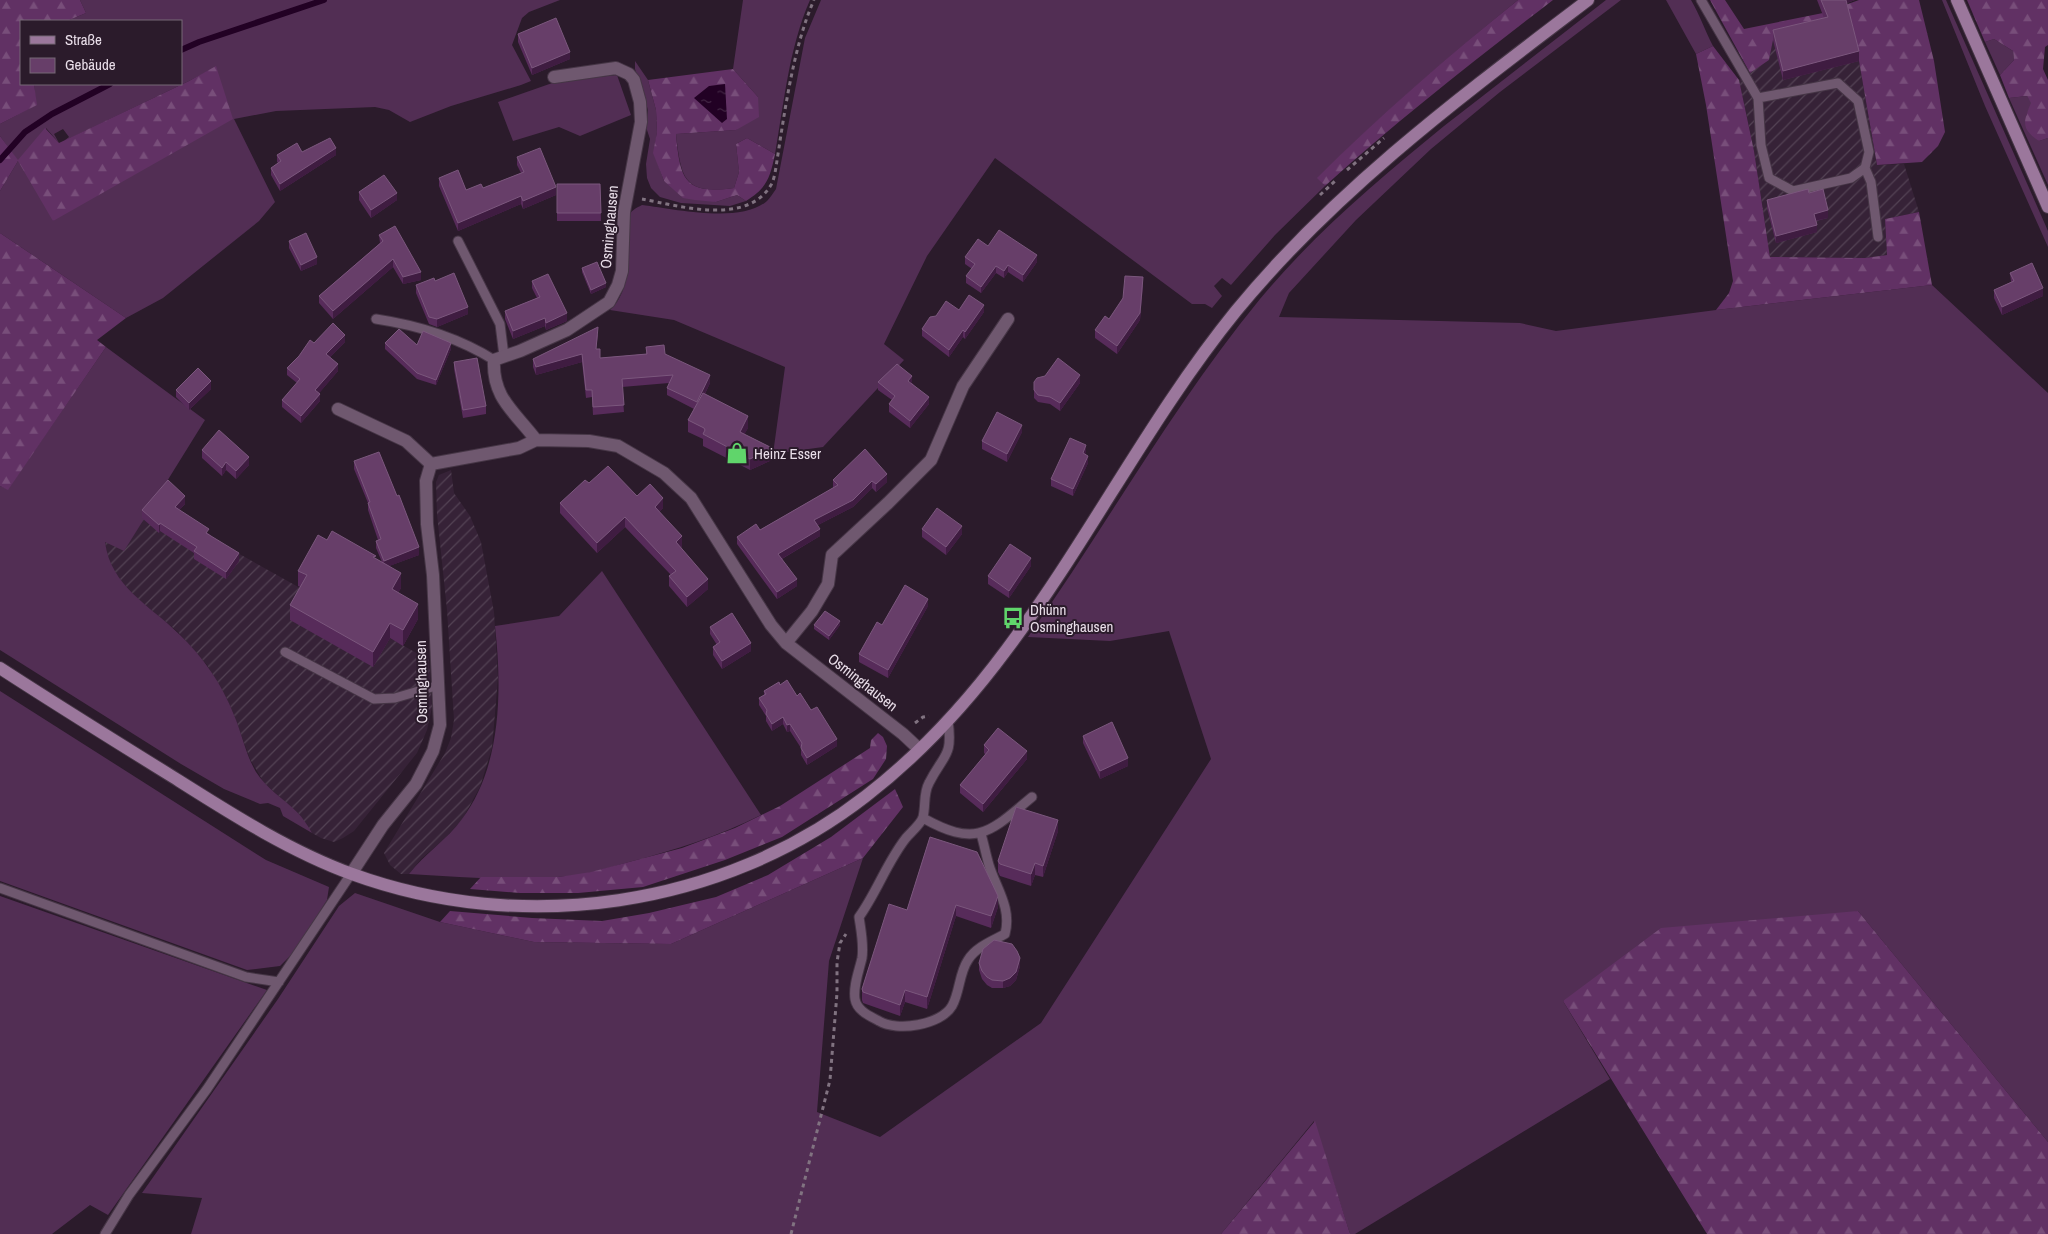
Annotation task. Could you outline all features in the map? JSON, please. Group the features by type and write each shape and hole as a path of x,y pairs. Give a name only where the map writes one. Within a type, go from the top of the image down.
{"main road":[{"path":"0,668 249,824 319,860 351,874 387,885 453,901 550,908 604,903 682,887 715,877 761,859 788,846 868,795 948,720 1010,646 1054,582 1190,372 1218,334 1260,282 1332,207 1393,153 1588,0"},
{"path":"1957,0 2048,207"}],"street":[{"name":"Osminghausen","path":"499,358 520,351 567,330 609,302 614,296 622,271 626,196 642,111 634,80 629,74 616,68 554,77"},
{"path":"786,643 812,611 828,584 832,555 931,460 963,386 1008,319"},
{"path":"499,358 493,375 502,398 536,440"},
{"path":"338,409 406,441 431,464"},
{"name":"Osminghausen","path":"351,874 383,825 416,784 433,751 440,726 433,575 427,524 426,481 431,464 519,448 536,440 589,441 618,446 664,473 691,498 771,625 786,643 903,734 919,749"}],"lane":[{"path":"1701,0 1758,98 1761,144 1769,178 1793,191 1852,178 1865,168"},
{"path":"1758,98 1838,83 1858,101 1869,152 1865,168 1871,182 1878,237"},
{"path":"376,319 399,323 458,341 499,358 500,324 458,240"},
{"path":"285,652 374,699 395,698 439,685"},
{"path":"948,720 951,740 946,756 928,784 924,800 923,818 904,840 886,868 870,900 858,917 863,940 855,1000 858,1008 884,1024 904,1028 930,1023 951,1009 967,961 976,950 1005,934 1007,926 1006,911 1002,896 989,866 982,834"},
{"path":"923,818 959,834 982,834 993,829 1032,797"},
{"path":"105,1234 129,1195 207,1090 351,874"},
{"path":"0,888 246,978 279,982"}],"path":[{"path":"626,196 688,207 732,210 752,204 766,192 772,184 776,167 800,39 814,0"},
{"path":"791,1234 830,1080 837,993 837,962 840,943 858,917"}],"shaded area":[{"path":"80,0 560,0 529,12 522,18 512,45 531,81 521,85 451,106 410,122 389,110 375,107 276,111 234,119 275,202 259,221 163,298 126,318 0,233 0,191 18,161 0,136 0,124 36,105 34,85 181,85 64,141 69,137 63,129 54,134 59,143 46,128 53,221 216,67 182,84 182,20 69,20 86,13"},
{"path":"743,0 810,0 792,56 775,154 747,138 736,144 739,172 734,188 705,189 695,186 683,173 676,134 736,130 758,97 733,69"},
{"path":"821,0 1518,0 1415,86 1318,178 1325,186 1275,235 1231,285 1222,278 1214,286 1222,296 1212,308 1205,304 1192,304 995,158 927,256 884,344 904,360 823,447 773,454 785,367 674,320 610,310 621,295 624,286 628,257 628,220 634,210 642,205 689,212 741,212 756,208 767,201 776,189 805,38"},
{"path":"1606,0 1621,0 1500,92 1431,149 1356,220 1289,293 1279,317 1520,323 1556,331 1932,285 2048,393 2048,1142 1858,911 1563,1001 1610,1079 1355,1234 1350,1234 1314,1121 1221,1234 191,1234 202,1198 142,1193 278,999 339,906 355,893 440,922 534,942 671,944 863,858 829,961 817,1112 880,1137 1041,1023 1211,759 1169,631 1110,641 1028,637 1198,381 1228,339 1281,275 1348,208 1395,166"},
{"path":"1666,0 1691,0 1713,46 1696,54"},
{"path":"1942,0 1946,0 2048,231 2048,247 1985,106"},
{"path":"1849,21 1859,61 1877,165 1904,164 1919,212 1885,219 1887,255 1865,258 1770,257 1754,151 1739,80 1769,60 1773,40"},
{"path":"1994,39 2013,51 2014,60 2000,75 1985,42"},
{"path":"635,61 648,80 656,110 657,132 654,153 664,181 716,202 737,195 746,201 730,206 681,203 660,197 651,188 647,178 646,164 650,139 646,127 648,110 635,69"},
{"path":"617,75 631,115 580,136 559,127 513,141 498,102 558,81"},
{"path":"2027,96 2032,103 2026,116 2039,141 2048,138 2048,185 2009,98"},
{"path":"106,347 205,420 151,507 142,517 144,519 124,551 105,542 109,558 123,583 133,594 179,634 204,662 218,682 229,704 249,759 256,772 270,788 299,814 312,833 283,816 280,808 268,803 260,804 224,789 181,764 0,650 0,486 8,489"},
{"path":"451,470 454,493 470,516 481,542 494,612 498,678 492,748 480,787 462,820 421,859 409,874 401,874 390,865 384,853 445,753 451,738 454,720 436,482 439,475"},
{"path":"168,488 185,504 175,515 209,537 429,660 432,707 427,730 417,753 354,831 343,838 334,842 312,833 298,813 264,783 250,759 225,695 207,665 178,632 137,598 113,569 106,551 105,541 141,518"},
{"path":"602,571 761,815 729,830 680,847 602,870 576,875 502,879 409,874 422,859 450,834 462,819 475,798 485,775 492,751 498,701 495,626 559,616"},
{"path":"0,691 266,860 329,887 327,900 295,951 280,966 247,970 0,881"},
{"path":"0,896 267,990 108,1215 90,1205 52,1234 0,1234"}],"green space":[{"path":"0,0 80,0 86,13 69,20 20,20 20,85 34,85 37,105 0,124"},
{"path":"1518,0 1553,0 1409,114 1325,186 1317,178 1415,86"},
{"path":"1710,0 1725,0 1744,29 1823,13 1859,0 1919,0 1934,61 1945,132 1938,146 1922,162 1877,165 1859,61 1849,21 1773,40 1769,60 1750,73"},
{"path":"1967,0 2048,0 2048,45 2045,47 2043,69 2048,80 2048,138 2039,141 2026,129 2025,120 2031,103 2027,96 2009,98 2000,75 2014,60 2013,51 1994,39 1985,42"},
{"path":"1713,46 1739,80 1754,151 1770,257 1865,258 1887,255 1885,219 1919,212 1932,285 1716,310 1729,293 1733,281 1706,105 1696,54"},
{"path":"216,66 233,119 53,221 18,161 0,191 0,136 18,160 45,128 59,143 189,81"},
{"path":"733,69 758,97 759,117 736,130 676,134 683,173 695,186 704,189 734,188 739,172 736,144 747,138 775,154 769,176 759,192 746,201 737,195 716,202 683,198 664,181 653,153 657,132 656,110 648,80"},
{"path":"0,233 126,318 97,340 106,347 8,490 0,486"},
{"path":"878,733 883,737 887,746 886,759 873,779 782,837 725,860 643,887 578,893 520,893 470,889 481,877 559,877 591,872 682,848 735,828 780,806 870,748 871,740"},
{"path":"895,789 903,807 863,858 671,944 534,942 440,922 450,911 532,918 602,921 649,913 716,897 768,875 831,837"},
{"path":"1858,911 2048,1142 2048,1234 1707,1234 1563,1001 1661,928"},
{"path":"1315,1121 1350,1234 1221,1234"}],"water":[{"path":"725,84 727,119 722,123 694,98 709,86"}],"building":[{"path":"1821,0 1846,0 1859,51 1783,71 1773,30 1828,17"},
{"path":"556,18 570,52 532,68 518,34"},
{"path":"330,138 336,148 280,184 271,168 281,161 277,155 297,143 302,152"},
{"path":"540,148 556,187 523,201 521,196 458,223 439,178 458,170 466,190 481,184 483,188 524,172 517,157"},
{"path":"384,175 397,193 371,210 359,192"},
{"path":"557,184 600,184 601,213 557,213"},
{"path":"1808,189 1809,193 1823,189 1828,210 1814,214 1817,225 1776,236 1767,200"},
{"path":"395,226 421,272 403,277 393,259 333,311 319,296 383,241 379,235"},
{"path":"999,230 1037,255 1023,275 1008,265 1004,271 996,266 981,287 966,276 975,264 965,257 978,239 988,246"},
{"path":"306,233 317,257 301,265 289,241"},
{"path":"597,262 606,283 591,290 582,268"},
{"path":"2032,263 2043,288 2002,307 1994,290 2014,281 2010,273"},
{"path":"454,273 468,307 437,319 429,317 416,285 434,278 435,281"},
{"path":"548,274 567,313 546,323 545,318 513,331 505,311 540,297 532,281"},
{"path":"1125,276 1143,277 1140,313 1117,346 1095,330 1105,316 1109,319 1123,298"},
{"path":"969,295 984,305 965,332 963,330 949,350 922,329 930,317 936,316 946,301 959,310"},
{"path":"333,323 345,335 326,354 338,364 315,390 320,394 301,416 282,400 300,379 287,368 299,356 310,340 314,343"},
{"path":"598,327 596,349 600,349 600,358 647,354 646,347 664,345 665,354 710,375 697,402 667,388 673,375 622,379 624,405 593,407 592,390 586,390 582,354 536,367 533,359"},
{"path":"399,329 417,345 423,331 451,343 436,380 417,373 385,343"},
{"path":"477,358 486,406 463,410 454,362"},
{"path":"1058,358 1080,375 1060,403 1050,397 1038,395 1034,390 1034,382 1037,378 1045,376"},
{"path":"897,364 912,376 908,381 929,397 910,421 889,404 895,396 878,382"},
{"path":"198,368 211,381 189,403 176,390"},
{"path":"703,393 748,416 740,432 772,448 750,459 703,434 704,428 688,420"},
{"path":"997,412 1022,425 1007,454 982,441"},
{"path":"219,430 249,457 236,471 226,462 222,468 202,450"},
{"path":"1070,438 1086,445 1083,453 1088,456 1073,489 1051,479"},
{"path":"865,449 887,474 876,484 872,481 853,500 814,520 820,529 778,554 797,579 777,592 737,537 756,524 760,530 838,485 833,480"},
{"path":"379,452 397,496 399,495 419,547 384,561 376,541 381,539 368,503 370,502 354,461"},
{"path":"608,466 637,496 650,484 663,498 655,507 682,536 676,542 708,579 687,597 669,576 676,571 625,517 597,543 560,503 585,480 589,483"},
{"path":"168,480 185,496 175,507 209,529 206,533 239,553 226,572 194,551 197,547 160,523 159,525 142,510"},
{"path":"937,508 962,526 946,547 922,529"},
{"path":"332,531 376,556 373,557 401,573 392,589 418,604 403,630 390,623 373,652 290,605 307,575 298,571 318,535 327,540"},
{"path":"1010,544 1031,558 1009,591 988,576"},
{"path":"905,585 928,599 888,670 859,654 877,622 882,625"},
{"path":"825,611 840,621 829,636 814,625"},
{"path":"732,613 751,643 722,661 713,647 720,642 710,627"},
{"path":"787,680 797,696 800,693 811,710 817,707 837,739 807,758 801,748 802,743 790,724 787,725 783,717 772,724 766,714 767,710 759,698 766,694 764,691 779,682 780,685"},
{"path":"1112,722 1128,758 1100,771 1083,736"},
{"path":"998,728 1027,751 983,804 960,785 989,750 984,745"},
{"path":"1016,807 1058,820 1043,866 1035,863 1031,874 1000,864 998,861"},
{"path":"930,837 977,852 998,896 991,916 956,905 927,997 905,990 900,1005 863,992 862,989 889,904 907,910"},
{"path":"994,940 1012,944 1020,958 1016,972 1010,978 1003,981 992,980 987,977 979,963 983,949"}],"waterway":[{"path":"182,50 199,42 324,0"},
{"path":"0,160 25,132 52,114 108,85"}],"place":[{"name":"Heinz Esser","path":"737,453"},
{"name":"Dhünn Osminghausen","path":"1013,618"}]}
